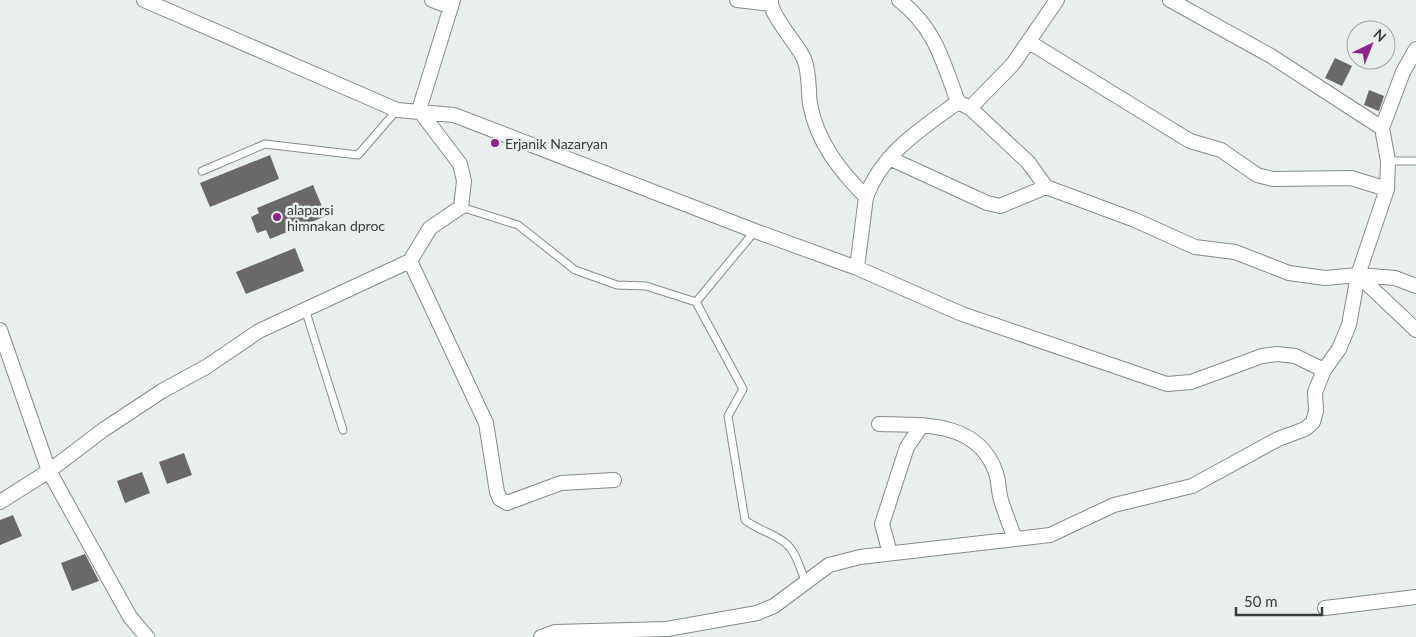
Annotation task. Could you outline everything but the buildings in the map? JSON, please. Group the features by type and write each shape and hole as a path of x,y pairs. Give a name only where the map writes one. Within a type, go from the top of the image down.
{"street":[{"path":"144,0 397,110 419,110 454,115 755,231 857,268 962,314 1167,384 1190,382 1262,356 1277,354 1295,356 1324,370"},
{"path":"419,110 452,4 432,0"},
{"path":"737,0 771,2 805,61 810,106 823,146 846,178 866,197"},
{"path":"899,0 923,22 934,37 964,105 1028,162 1046,187 1134,220 1195,247 1236,252 1289,273 1325,278 1358,275 1395,278 1416,286"},
{"path":"857,268 866,197 872,182 889,158 898,147 964,105 1013,64 1057,0"},
{"path":"1170,0 1270,56 1382,128"},
{"path":"1029,42 1190,140 1221,150 1257,175 1273,179 1351,178 1387,190"},
{"path":"541,637 555,632 667,629 757,613 774,606 830,565 860,557 1050,535 1114,505 1192,486 1278,439 1305,429 1314,422 1316,412 1315,392 1324,370 1339,349 1349,325 1358,275 1387,190 1388,161 1382,128 1403,72 1416,49"},
{"path":"0,502 49,471 103,430 162,391 206,367 258,332 305,308 410,261 430,228 461,207 464,181 460,164 419,110"},
{"path":"889,158 987,203 1000,206 1046,187"},
{"path":"410,261 486,423 497,492 500,499 507,503 561,483 614,480"},
{"path":"1358,275 1416,330"},
{"path":"1,336 49,471 130,617 147,637"},
{"path":"879,424 922,425 959,432 976,442 988,455 996,471 1001,500 1015,540"},
{"path":"890,554 882,524 907,447 922,425"},
{"path":"1325,608 1416,597"}],"lane":[{"path":"202,171 264,144 358,155 397,110"},
{"path":"1388,161 1416,161"},
{"path":"461,207 518,225 575,270 617,285 646,286 696,302 743,389 728,416 745,520 791,548 806,582"},
{"path":"696,302 755,231"},
{"path":"305,308 343,430"}],"place":[{"name":"Erjanik Nazaryan","path":"495,143"},
{"name":"alaparsi himnakan dproc","path":"277,217"}]}
